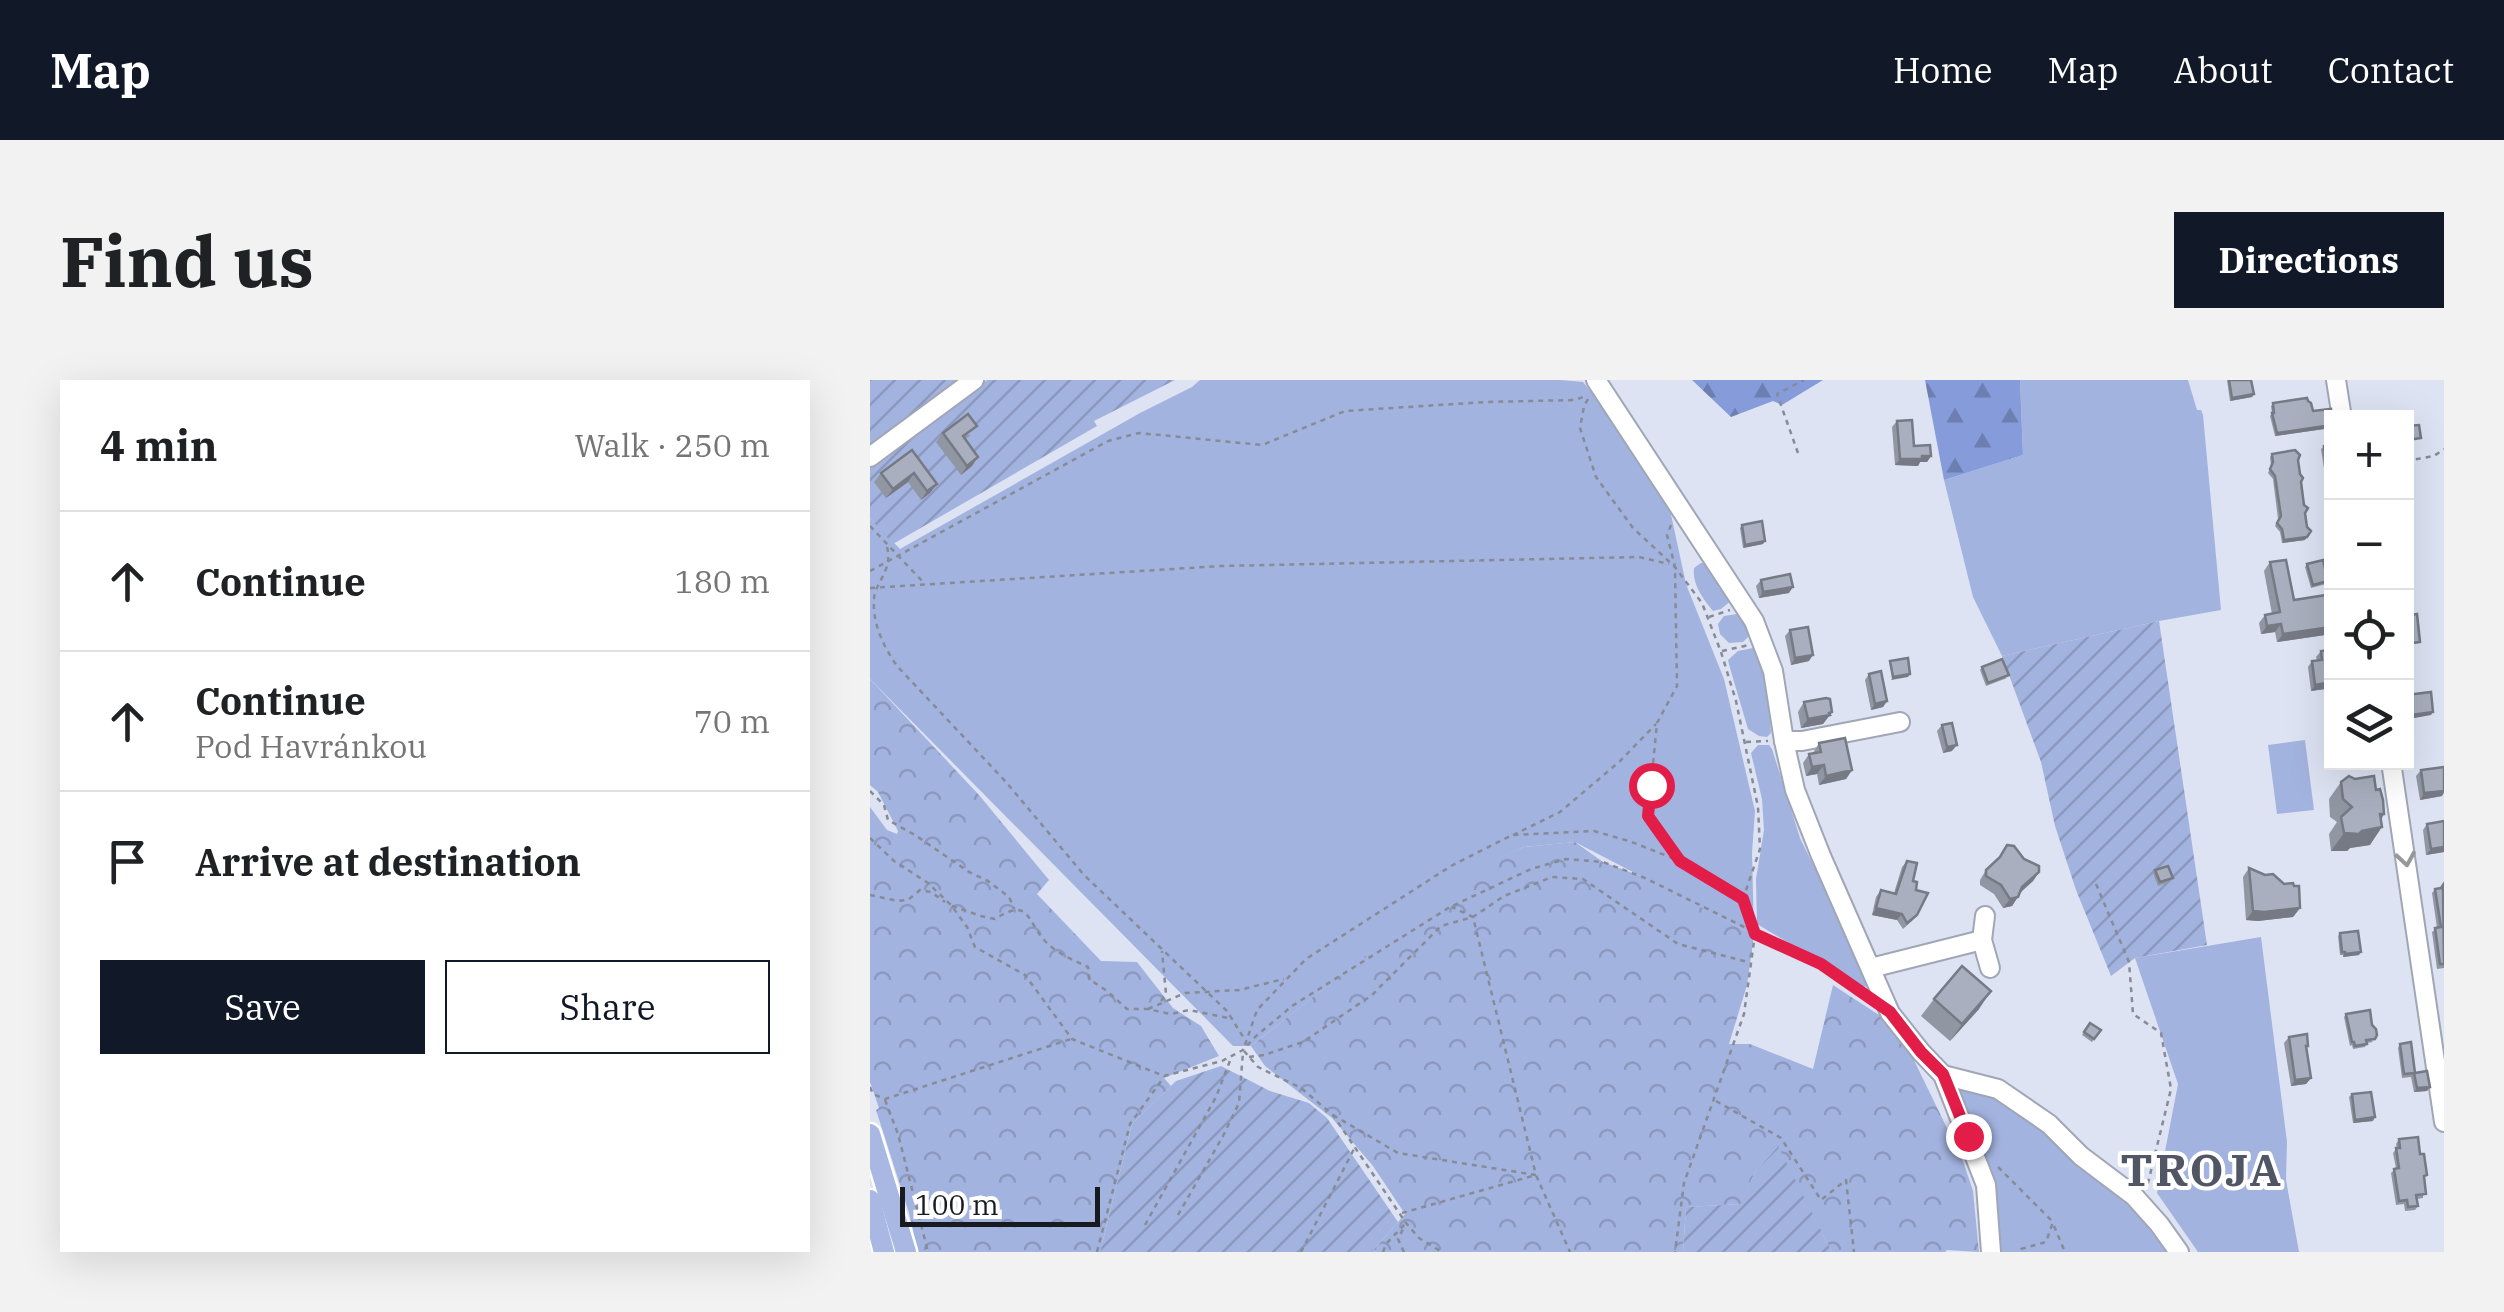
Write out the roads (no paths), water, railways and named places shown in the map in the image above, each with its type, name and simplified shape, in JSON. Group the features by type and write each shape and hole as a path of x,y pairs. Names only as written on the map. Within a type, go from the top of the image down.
{"main road":[{"path":"870,1134 906,1252"},
{"path":"870,1200 884,1252"}],"street":[{"path":"870,457 972,380"},
{"path":"2336,380 2341,410"},
{"path":"1597,383 1754,621 1772,672 1795,790 1890,1012 1943,1074 1986,1185 1991,1252"},
{"path":"1784,741 1900,722"},
{"path":"2393,770 2437,1018 2444,1122"},
{"path":"1985,916 1982,940 1990,968"},
{"path":"1871,968 1982,940"},
{"path":"1943,1074 1998,1089 2049,1124 2081,1156 2138,1200 2178,1252"}],"district":[{"name":"TROJA","path":"2202,1170"}]}
